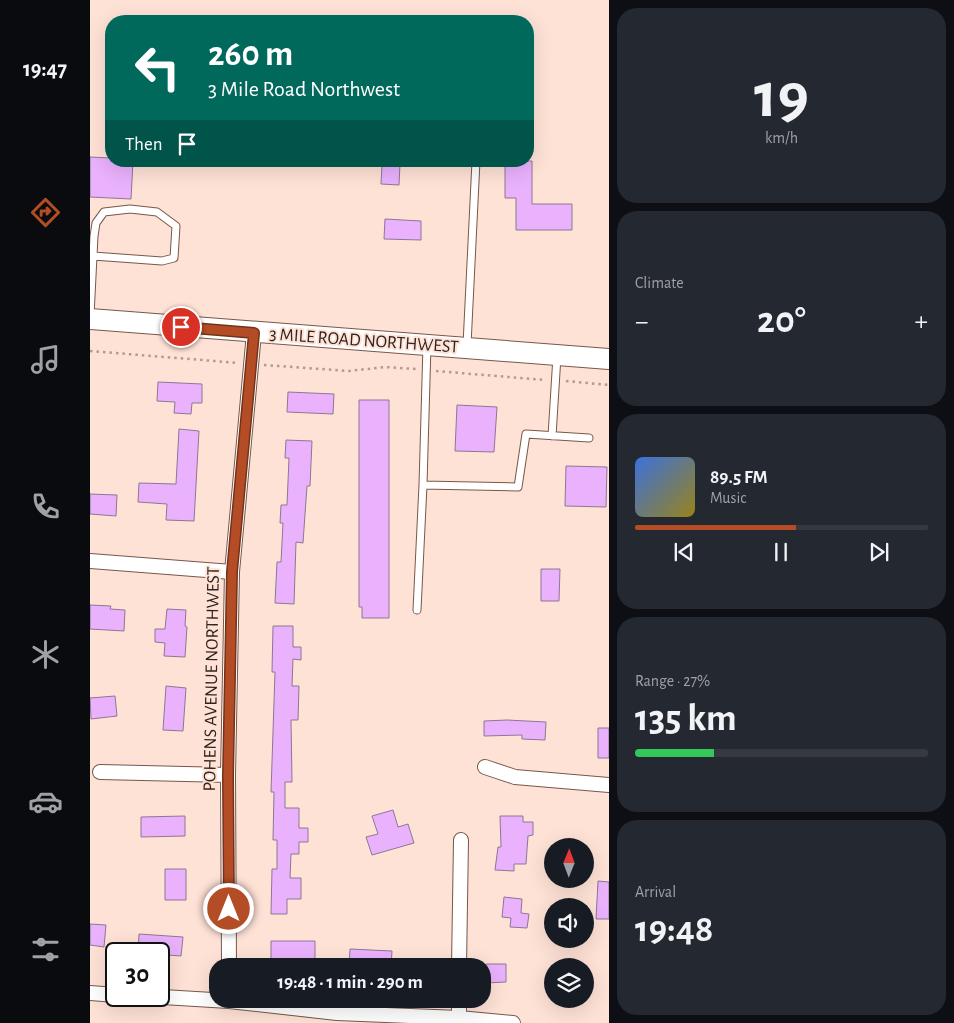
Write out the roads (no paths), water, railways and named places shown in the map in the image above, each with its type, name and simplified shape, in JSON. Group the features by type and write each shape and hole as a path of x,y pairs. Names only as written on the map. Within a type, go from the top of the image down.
{"main road":[{"name":"3 MILE ROAD NORTHWEST","path":"90,319 609,359"}],"street":[{"name":"POHENS AVENUE NORTHWEST","path":"229,958 228,776 232,572 254,333"},
{"path":"90,561 232,572"},
{"path":"484,767 515,777 609,785"},
{"path":"100,772 228,776"},
{"path":"459,958 460,840"},
{"path":"90,993 105,994"},
{"path":"170,997 209,999"},
{"path":"277,1008 337,1018 458,1018 513,1023"},
{"path":"458,1018 459,1008"}],"lane":[{"path":"467,348 476,167"},
{"path":"90,319 93,256 96,223 104,212 130,210 157,212 176,226 174,258 162,260 93,256"},
{"path":"417,610 427,345"},
{"path":"552,436 557,355"},
{"path":"423,485 518,487 526,434 589,438"}]}
